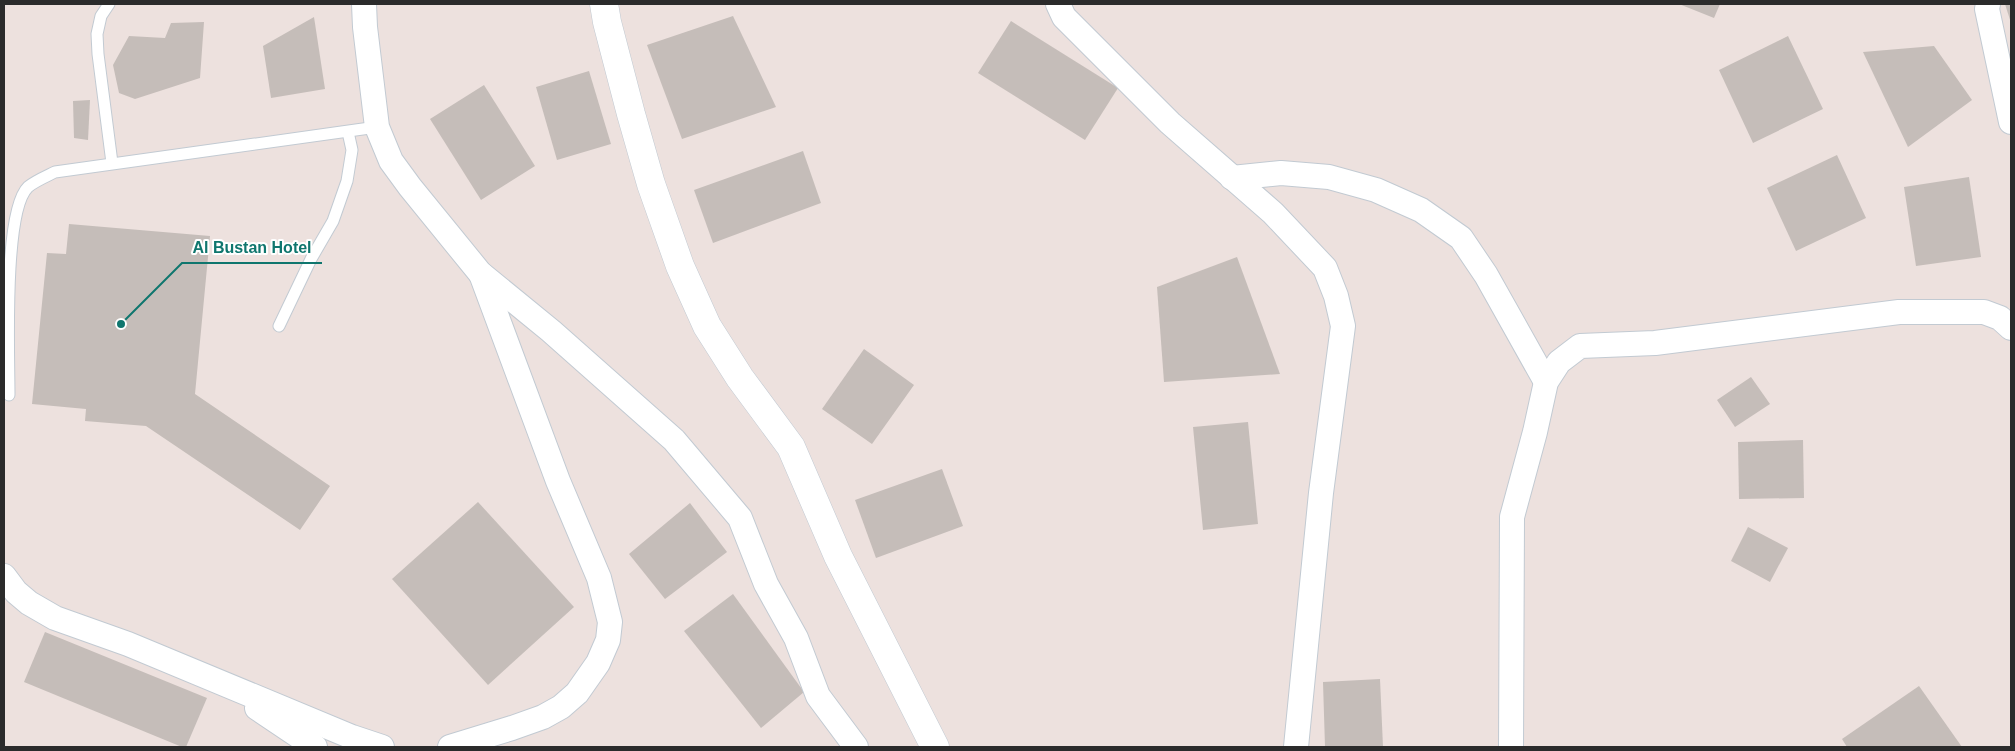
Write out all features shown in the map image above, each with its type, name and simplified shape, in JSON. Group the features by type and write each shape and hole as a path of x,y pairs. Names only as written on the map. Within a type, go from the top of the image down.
{"street":[{"path":"364,4 377,127 391,161 480,272 551,331 674,440 740,518 766,584 796,638 818,696 856,747"},
{"path":"604,4 631,114 651,184 680,266 707,326 740,378 791,447 838,556 935,747"},
{"path":"1058,4 1064,17 1131,86 1182,134 1274,214 1325,268 1336,296 1342,326 1321,493 1296,747"},
{"path":"1988,4 1987,9 2011,122"},
{"path":"1232,178 1281,173 1329,177 1376,190 1420,210 1461,238 1486,275 1546,382"},
{"path":"450,747 544,717 561,707 577,693 598,663 608,640 610,622 599,578 558,481 480,272"},
{"path":"1511,747 1512,517 1546,382 1559,362 1580,346 1656,343 1899,312 1984,312 2000,318 2011,328"},
{"path":"4,576 16,592 29,603 55,618 128,644 352,737 382,747"},
{"path":"216,680 315,747"}],"lane":[{"path":"109,4 101,16 97,34 112,164"},
{"path":"8,395 10,250 16,213 27,188 55,172 377,127"},
{"path":"279,326 311,259 333,221 347,181 352,150 348,132"}],"building":[{"path":"1679,4 1720,4 1714,18"},
{"path":"2005,4 2011,4 2011,23"},
{"path":"733,16 776,107 682,139 647,45"},
{"path":"314,17 325,89 271,98 263,46"},
{"path":"1011,21 1118,88 1085,140 978,73"},
{"path":"204,22 200,78 135,99 119,93 113,65 129,36 165,38 171,23"},
{"path":"1788,36 1823,109 1753,143 1719,70"},
{"path":"1934,46 1972,100 1908,147 1863,52"},
{"path":"589,71 611,144 557,160 536,87"},
{"path":"484,85 535,166 481,200 430,119"},
{"path":"90,100 88,140 74,138 73,101"},
{"path":"803,151 821,203 713,243 694,190"},
{"path":"1837,155 1866,218 1796,251 1767,188"},
{"path":"1969,177 1981,257 1916,266 1904,187"},
{"path":"69,224 210,236 195,394 330,486 300,530 146,426 85,421 86,409 32,404 47,253 66,254"},
{"path":"1237,257 1280,374 1164,382 1157,287"},
{"path":"864,349 914,385 872,444 822,409"},
{"path":"1751,377 1770,404 1735,427 1717,400"},
{"path":"1248,422 1258,524 1203,530 1193,427"},
{"path":"1803,440 1804,498 1739,499 1738,442"},
{"path":"942,469 963,526 876,558 855,500"},
{"path":"478,502 574,607 488,685 392,579"},
{"path":"690,503 727,552 665,599 629,554"},
{"path":"1748,527 1788,548 1770,582 1731,561"},
{"path":"733,594 804,692 761,728 684,631"},
{"path":"45,632 207,698 186,747 24,682"},
{"path":"1380,679 1383,747 1325,747 1323,682"},
{"path":"1919,686 1962,747 1847,747 1842,739"}],"place":[{"name":"Al Bustan Hotel","path":"121,324"}]}
